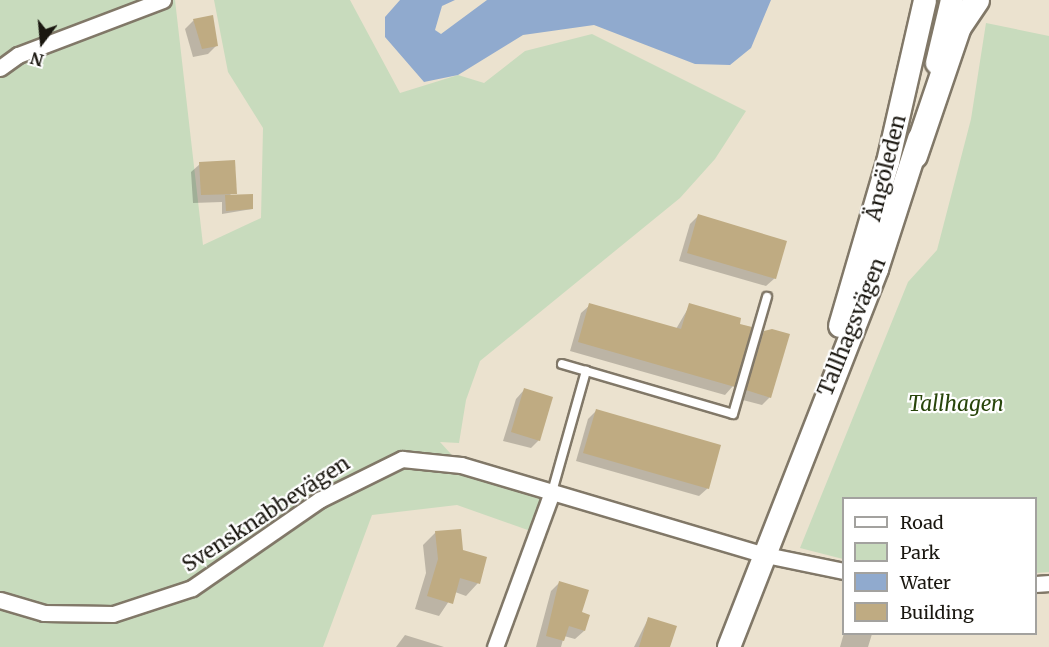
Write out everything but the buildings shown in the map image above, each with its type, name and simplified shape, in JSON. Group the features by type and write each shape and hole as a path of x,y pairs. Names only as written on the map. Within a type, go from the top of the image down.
{"main road":[{"name":"Ängöleden","path":"807,438 872,224 925,0"},
{"name":"Tallhagsvägen","path":"729,647 761,554 849,341 915,156 952,0"},
{"path":"915,156 959,27 977,0"}],"street":[{"path":"0,68 18,55 163,0"},
{"name":"Svensknabbevägen","path":"0,600 44,613 113,614 192,588 319,500 402,459 461,465 761,554 842,571"},
{"path":"495,647 552,492"}],"lane":[{"path":"562,364 733,414 767,297"},
{"path":"552,492 586,371"}],"green space":[{"path":"0,0 175,0 203,245 261,218 263,128 228,72 214,0 350,0 400,93 458,75 484,83 525,51 592,34 746,111 715,159 680,198 480,361 466,400 459,443 440,442 461,465 552,492 539,534 457,505 372,515 323,647 0,647"},
{"name":"Tallhagen","path":"986,23 1049,36 1049,572 1037,573 1037,497 842,497 842,559 800,548 908,282 937,250 971,119"}],"water":[{"path":"400,0 455,0 442,6 435,30 441,34 487,0 771,0 751,48 730,65 695,64 594,25 523,35 458,75 424,82 385,37 385,17"}]}
